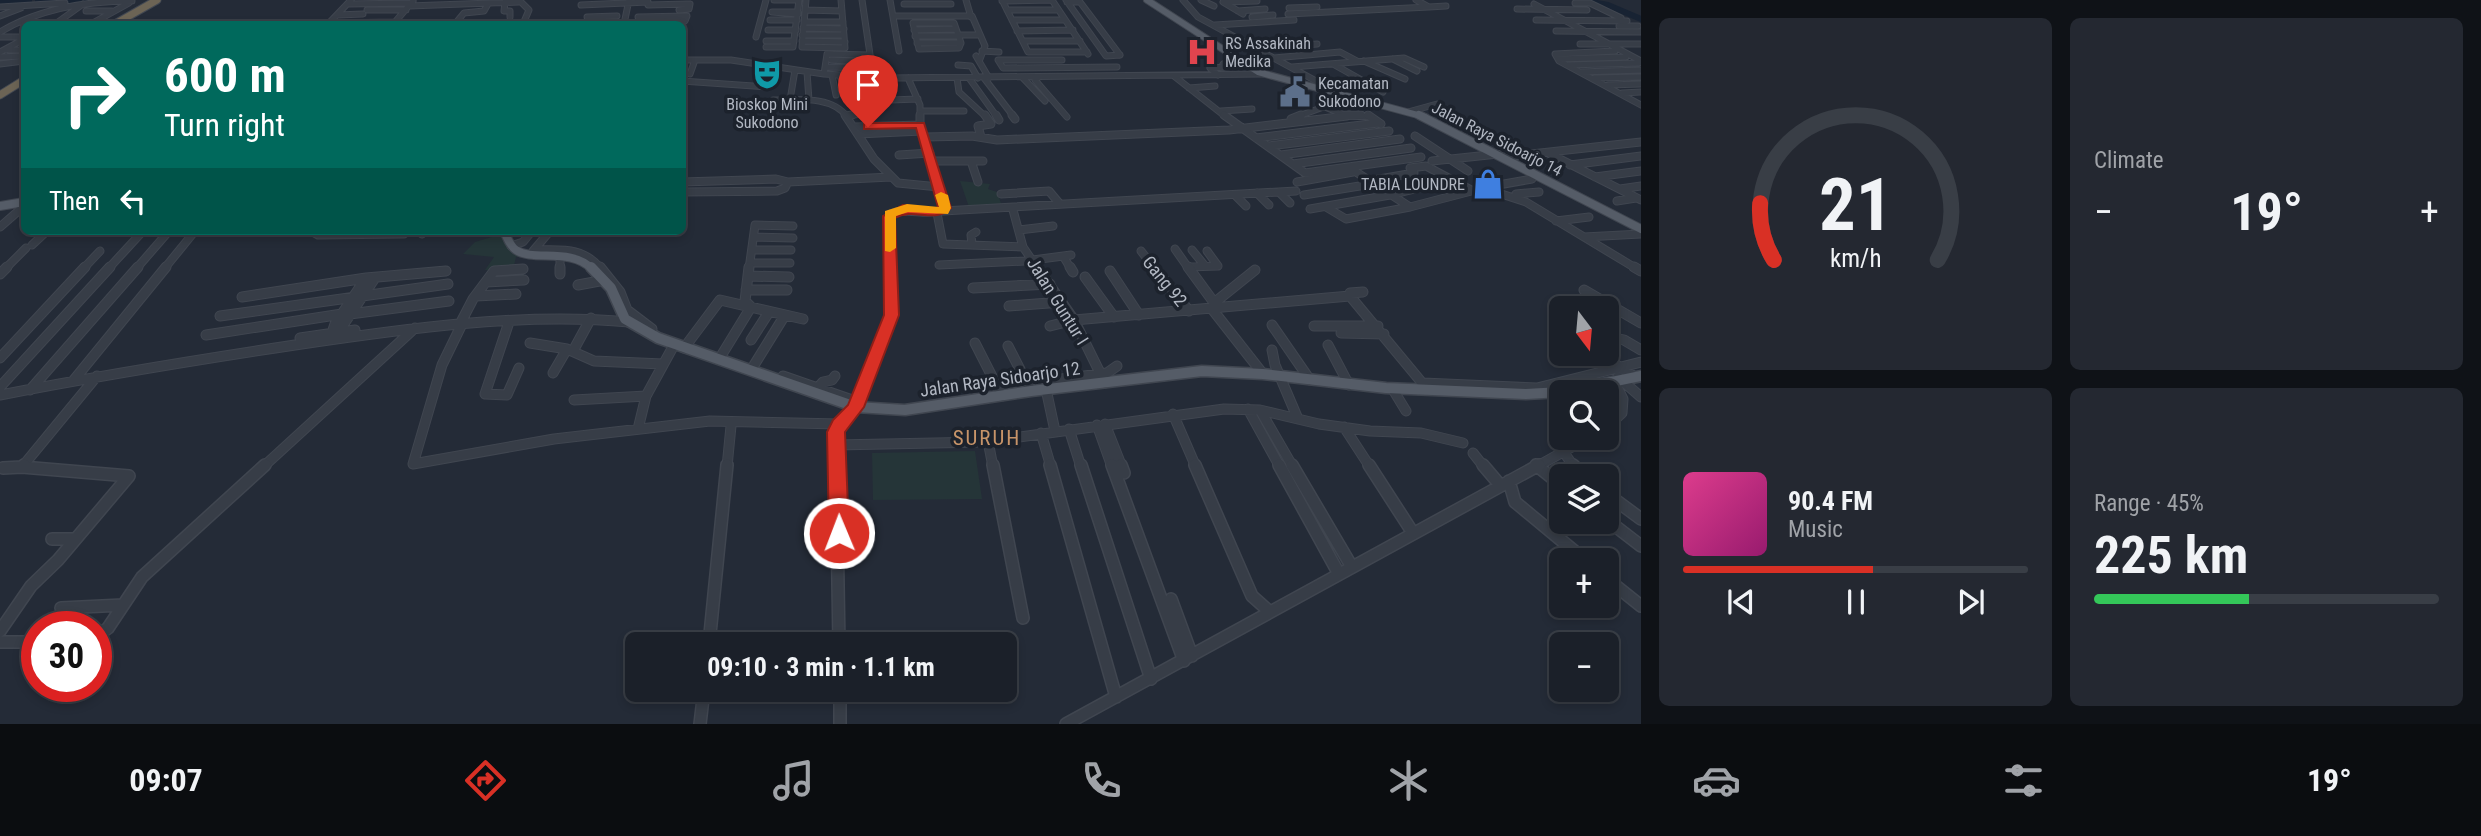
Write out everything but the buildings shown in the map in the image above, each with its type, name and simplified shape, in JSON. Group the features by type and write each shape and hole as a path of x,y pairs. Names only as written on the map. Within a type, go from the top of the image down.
{"highway":[{"path":"120,21 157,0"},
{"path":"127,21 163,0"},
{"path":"0,93 21,80"}],"main road":[{"name":"Jalan Raya Sidoarjo 14","path":"1147,0 1263,74 1337,103 1408,112 1437,122 1641,230"},
{"path":"0,206 21,204"},
{"path":"507,235 517,252 560,255 587,263 605,280 620,301 620,312 631,323"},
{"name":"Jalan Raya Sidoarjo 12","path":"631,323 683,346 857,404 905,410 1030,388 1202,371 1262,372 1392,388 1425,386 1526,394 1549,393"},
{"name":"Jalan Raya Sidoarjo 12","path":"1595,379 1626,375"}],"street":[{"path":"0,16 43,0"},
{"path":"0,4 68,0"},
{"path":"756,37 766,0"},
{"path":"862,0 871,62 880,100"},
{"path":"890,0 899,51"},
{"path":"966,0 982,50"},
{"path":"1183,0 1194,9 1196,16 1333,89 1357,83"},
{"path":"1202,0 1214,6"},
{"path":"1417,0 1429,7"},
{"path":"1425,0 1288,11 1359,12 1446,6"},
{"path":"98,21 116,11 131,1 106,4 94,10 116,11"},
{"path":"358,21 369,7 519,1 529,10 524,21"},
{"path":"1067,1 1080,2 1120,56 1107,56 1067,1"},
{"path":"1257,1 1223,2 1241,13 1265,9"},
{"path":"21,21 88,2"},
{"path":"62,21 88,2"},
{"path":"0,4 88,2 124,6"},
{"path":"331,21 350,2 401,16"},
{"path":"341,12 400,2 411,5"},
{"path":"504,11 505,2"},
{"path":"582,5 585,10 613,2 629,4 663,21"},
{"path":"638,14 673,2 691,4 688,9 647,11"},
{"path":"773,3 800,19 843,20"},
{"path":"1577,5 1575,3 1590,3 1640,29"},
{"path":"457,21 464,13 484,11 488,4"},
{"path":"602,5 629,4"},
{"path":"1509,4 1577,5 1597,15"},
{"path":"1534,4 1640,63"},
{"path":"399,21 411,5"},
{"path":"599,21 602,5"},
{"path":"908,6 954,22 979,36"},
{"path":"1350,6 1359,12"},
{"path":"1517,9 1587,10"},
{"path":"499,18 500,12 504,11 510,11 510,17"},
{"path":"647,11 687,16 685,21"},
{"path":"14,12 33,12 20,18"},
{"path":"47,12 59,12"},
{"path":"1255,23 1247,17 1273,15"},
{"path":"1528,15 1614,15"},
{"path":"587,17 599,21 617,16"},
{"path":"893,16 954,22"},
{"path":"915,33 971,16"},
{"path":"30,18 105,17"},
{"path":"686,60 718,59 765,43 800,19 843,20"},
{"path":"765,43 800,19 843,20"},
{"path":"765,43 800,19 843,20"},
{"path":"1214,25 1294,20"},
{"path":"1536,20 1563,20"},
{"path":"1,33 10,25 21,21"},
{"path":"1013,21 1069,26"},
{"path":"1013,21 1069,26"},
{"path":"1013,21 1069,26"},
{"path":"1013,21 1069,26"},
{"path":"1013,21 1069,26"},
{"path":"1548,26 1627,21"},
{"path":"905,23 915,33 920,50 958,49 954,22"},
{"path":"915,33 954,22"},
{"path":"1240,23 1252,30"},
{"path":"1084,24 1097,24"},
{"path":"10,25 21,25"},
{"path":"1556,31 1640,29"},
{"path":"1,33 21,30"},
{"path":"1,33 21,41"},
{"path":"1093,37 1105,37"},
{"path":"1566,37 1641,38"},
{"path":"0,44 21,42"},
{"path":"2,53 21,43"},
{"path":"2,53 21,43"},
{"path":"686,81 768,86 774,66 765,43"},
{"path":"1258,49 1317,44"},
{"path":"1580,44 1641,44"},
{"path":"1641,52 1632,48 1556,53 1558,59 1567,65 1641,103"},
{"path":"1615,49 1640,63"},
{"path":"984,78 980,59 975,55 982,50 999,52"},
{"path":"1274,58 1340,52 1381,69"},
{"path":"2,53 21,58"},
{"path":"1558,59 1626,57"},
{"path":"1042,58 1047,68"},
{"path":"1062,72 1061,58 998,60 1002,68 1047,68 1062,72 1174,76 1263,74"},
{"path":"1080,58 1087,67"},
{"path":"1101,58 1107,67"},
{"path":"1391,58 1417,71"},
{"path":"1290,66 1405,58 1424,68"},
{"path":"714,69 718,59"},
{"path":"0,64 21,60"},
{"path":"690,75 695,60"},
{"path":"827,60 871,62"},
{"path":"827,60 871,62"},
{"path":"824,74 827,60"},
{"path":"1283,63 1299,62"},
{"path":"1567,65 1640,63"},
{"path":"1579,72 1640,63"},
{"path":"1218,75 1210,68 1227,68 1223,64"},
{"path":"1333,64 1383,92"},
{"path":"958,65 971,66 984,78 1015,119"},
{"path":"774,66 840,76 1037,79 1087,67 1117,67"},
{"path":"1310,66 1320,72"},
{"path":"1366,69 1392,69 1408,78"},
{"path":"790,100 795,70"},
{"path":"1347,71 1356,70"},
{"path":"807,72 808,100"},
{"path":"1000,76 1062,72 1124,74"},
{"path":"832,75 836,95"},
{"path":"840,76 848,98"},
{"path":"855,76 862,100 918,99"},
{"path":"855,128 997,140 1241,129 1366,114 1422,156 1352,169 1305,173 1241,129 1174,76"},
{"path":"1025,77 1045,101"},
{"path":"1591,78 1641,77"},
{"path":"908,78 918,99 923,133 945,208 940,212"},
{"path":"957,78 959,92 982,111 991,124 978,126 981,137"},
{"path":"969,78 999,120"},
{"path":"1037,79 1067,117"},
{"path":"719,96 725,84"},
{"path":"1605,85 1641,84"},
{"path":"1189,88 1215,86"},
{"path":"1333,89 1337,103 1348,116"},
{"path":"1619,93 1641,92"},
{"path":"773,100 821,101 840,109 874,159 891,177 902,185 939,187"},
{"path":"1284,123 1337,103"},
{"path":"1408,112 1437,104"},
{"path":"1221,111 1252,109"},
{"path":"920,111 964,111"},
{"path":"847,116 869,113"},
{"path":"1300,116 1311,120"},
{"path":"855,128 895,120"},
{"path":"1256,138 1378,122"},
{"path":"1284,123 1303,132 1309,141"},
{"path":"1269,146 1389,131"},
{"path":"923,133 959,140"},
{"path":"1285,134 1309,141 1410,207"},
{"path":"1415,136 1468,171"},
{"path":"1281,155 1400,139"},
{"path":"1432,161 1551,153 1641,142"},
{"path":"1607,147 1641,163"},
{"path":"1293,164 1411,148"},
{"path":"1551,153 1639,199"},
{"path":"899,155 984,161"},
{"path":"1570,165 1641,156"},
{"path":"971,161 978,182"},
{"path":"839,632 836,445 839,424 857,404 891,315 890,214 907,208 940,212 1279,192 1370,183 1415,172 1397,163 1352,169 1299,190"},
{"path":"1410,168 1424,165 1473,191"},
{"path":"1594,177 1641,171"},
{"path":"686,182 776,179 788,182 891,177"},
{"path":"1326,207 1345,219 1531,179"},
{"path":"1310,209 1452,180"},
{"path":"706,191 707,181"},
{"path":"686,192 777,191 785,188 788,182"},
{"path":"1618,189 1641,186"},
{"path":"1483,188 1526,202"},
{"path":"1001,194 1049,191 1059,203"},
{"path":"1279,192 1290,203"},
{"path":"1496,192 1539,192"},
{"path":"1257,193 1269,205"},
{"path":"1516,194 1641,271"},
{"path":"1235,195 1246,206"},
{"path":"1217,196 1225,204"},
{"path":"1201,197 1208,203"},
{"path":"1617,201 1639,199"},
{"path":"0,227 21,207"},
{"path":"1013,210 1023,247"},
{"name":"Jalan Guntur I","path":"940,212 942,243 1023,247 1074,320 1102,379"},
{"path":"1556,221 1589,217"},
{"path":"751,307 745,301 755,225 793,226"},
{"path":"1019,230 1053,226"},
{"path":"1582,237 1641,230"},
{"path":"972,245 971,235 976,232"},
{"path":"0,274 42,235"},
{"path":"0,387 139,235"},
{"path":"30,390 166,235"},
{"path":"73,381 192,235"},
{"path":"514,245 531,235"},
{"path":"533,252 546,235"},
{"path":"754,237 793,238"},
{"path":"1175,249 1262,372"},
{"path":"533,252 570,250 591,256 620,292 620,301 627,310 649,328 683,346 752,368 785,315"},
{"path":"752,250 791,250"},
{"path":"1192,250 1205,266"},
{"path":"0,359 100,251"},
{"name":"Gang 92","path":"1141,251 1189,311"},
{"path":"1188,267 1218,265 1207,251"},
{"path":"560,255 560,274"},
{"path":"939,265 1067,256 1073,272"},
{"path":"750,263 790,263"},
{"path":"994,263 999,272"},
{"path":"523,269 494,271 476,296 442,365 413,464 499,447 710,421 839,424"},
{"path":"1215,307 1244,276 1255,270"},
{"path":"251,292 446,271"},
{"path":"1110,271 1139,316"},
{"path":"1231,273 1237,285"},
{"path":"748,276 789,277"},
{"path":"1085,276 1114,317"},
{"path":"336,335 346,314 371,278"},
{"path":"486,282 524,280"},
{"path":"578,285 605,280"},
{"path":"220,316 448,284"},
{"path":"973,288 1050,284"},
{"path":"746,290 787,290"},
{"path":"1584,290 1641,323"},
{"path":"1050,326 1074,320 1350,296 1350,293 1363,292"},
{"path":"476,296 516,294"},
{"path":"1350,296 1425,386 1537,388 1595,379"},
{"path":"638,429 646,396 663,364 683,346 719,300 803,319"},
{"path":"206,335 449,301"},
{"path":"1009,306 1062,302"},
{"path":"721,356 751,307"},
{"path":"751,340 769,312"},
{"path":"0,395 97,376 295,345 336,335 415,327 591,318 631,323"},
{"path":"553,373 591,318"},
{"path":"194,355 433,320"},
{"path":"509,322 485,394 508,394 519,368"},
{"path":"1272,325 1308,377"},
{"path":"1314,326 1381,330"},
{"path":"112,622 135,584 415,327"},
{"path":"1341,333 1381,330"},
{"path":"1619,341 1624,340 1641,350"},
{"path":"530,343 570,350 594,361 663,364"},
{"path":"975,343 1000,392"},
{"path":"285,354 295,345"},
{"path":"1328,345 1349,382"},
{"path":"1008,346 1030,388"},
{"path":"1272,350 1298,419"},
{"path":"1619,417 1622,414 1626,375 1641,362"},
{"path":"1102,379 1117,366"},
{"path":"1626,375 1641,397"},
{"path":"22,467 42,439 97,376"},
{"path":"816,390 835,376"},
{"path":"1052,386 1055,431"},
{"path":"1392,388 1406,411"},
{"path":"575,400 646,396"},
{"path":"1254,410 1352,567"},
{"path":"1254,410 1339,574"},
{"path":"836,445 988,441 1173,414 1254,410 1344,428 1413,432 1463,443"},
{"path":"1173,414 1252,596 1270,612"},
{"path":"1101,425 1124,473"},
{"path":"1101,425 1188,658"},
{"path":"710,632 731,426"},
{"path":"1344,428 1413,533"},
{"path":"1069,429 1151,679"},
{"path":"1041,433 1116,698"},
{"path":"988,441 1023,618"},
{"path":"1066,724 1563,451 1571,464"},
{"path":"1473,453 1504,483 1515,502 1571,548"},
{"path":"1536,465 1549,475"},
{"path":"0,631 31,586 129,475 3,468"},
{"path":"1619,503 1641,519"},
{"path":"1619,529 1641,546"},
{"path":"52,539 75,539"},
{"path":"1619,588 1641,606"},
{"path":"61,608 123,605"},
{"path":"0,642 21,642"},
{"path":"700,724 703,702"},
{"path":"840,702 840,724"}],"shaded area":[{"path":"960,181 990,184 988,189 997,192 1002,206 969,207"},
{"path":"507,235 523,256 516,257 513,269 485,270 494,257 463,254 475,242"},
{"path":"975,451 982,499 873,500 872,453"}],"waterway":[{"path":"38,1 54,0"},
{"path":"1580,0 1608,5 1641,19"},
{"path":"0,2 29,1"},
{"path":"54,2 98,1"}],"slow traffic":[{"path":"890,248 890,214 907,208 943,212 945,208 941,195"}],"place":[{"name":"RS Assakinah Medika","path":"1202,52"},
{"name":"Bioskop Mini Sukodono","path":"767,74"},
{"name":"Kecamatan Sukodono","path":"1295,92"},
{"name":"TABIA LOUNDRE","path":"1488,184"}],"district":[{"name":"SURUH","path":"987,438"}],"route":[{"path":"839,533 836,432 839,424 856,407 891,315 889,216 903,208 937,213 943,212 945,208 920,125 868,127"}]}
